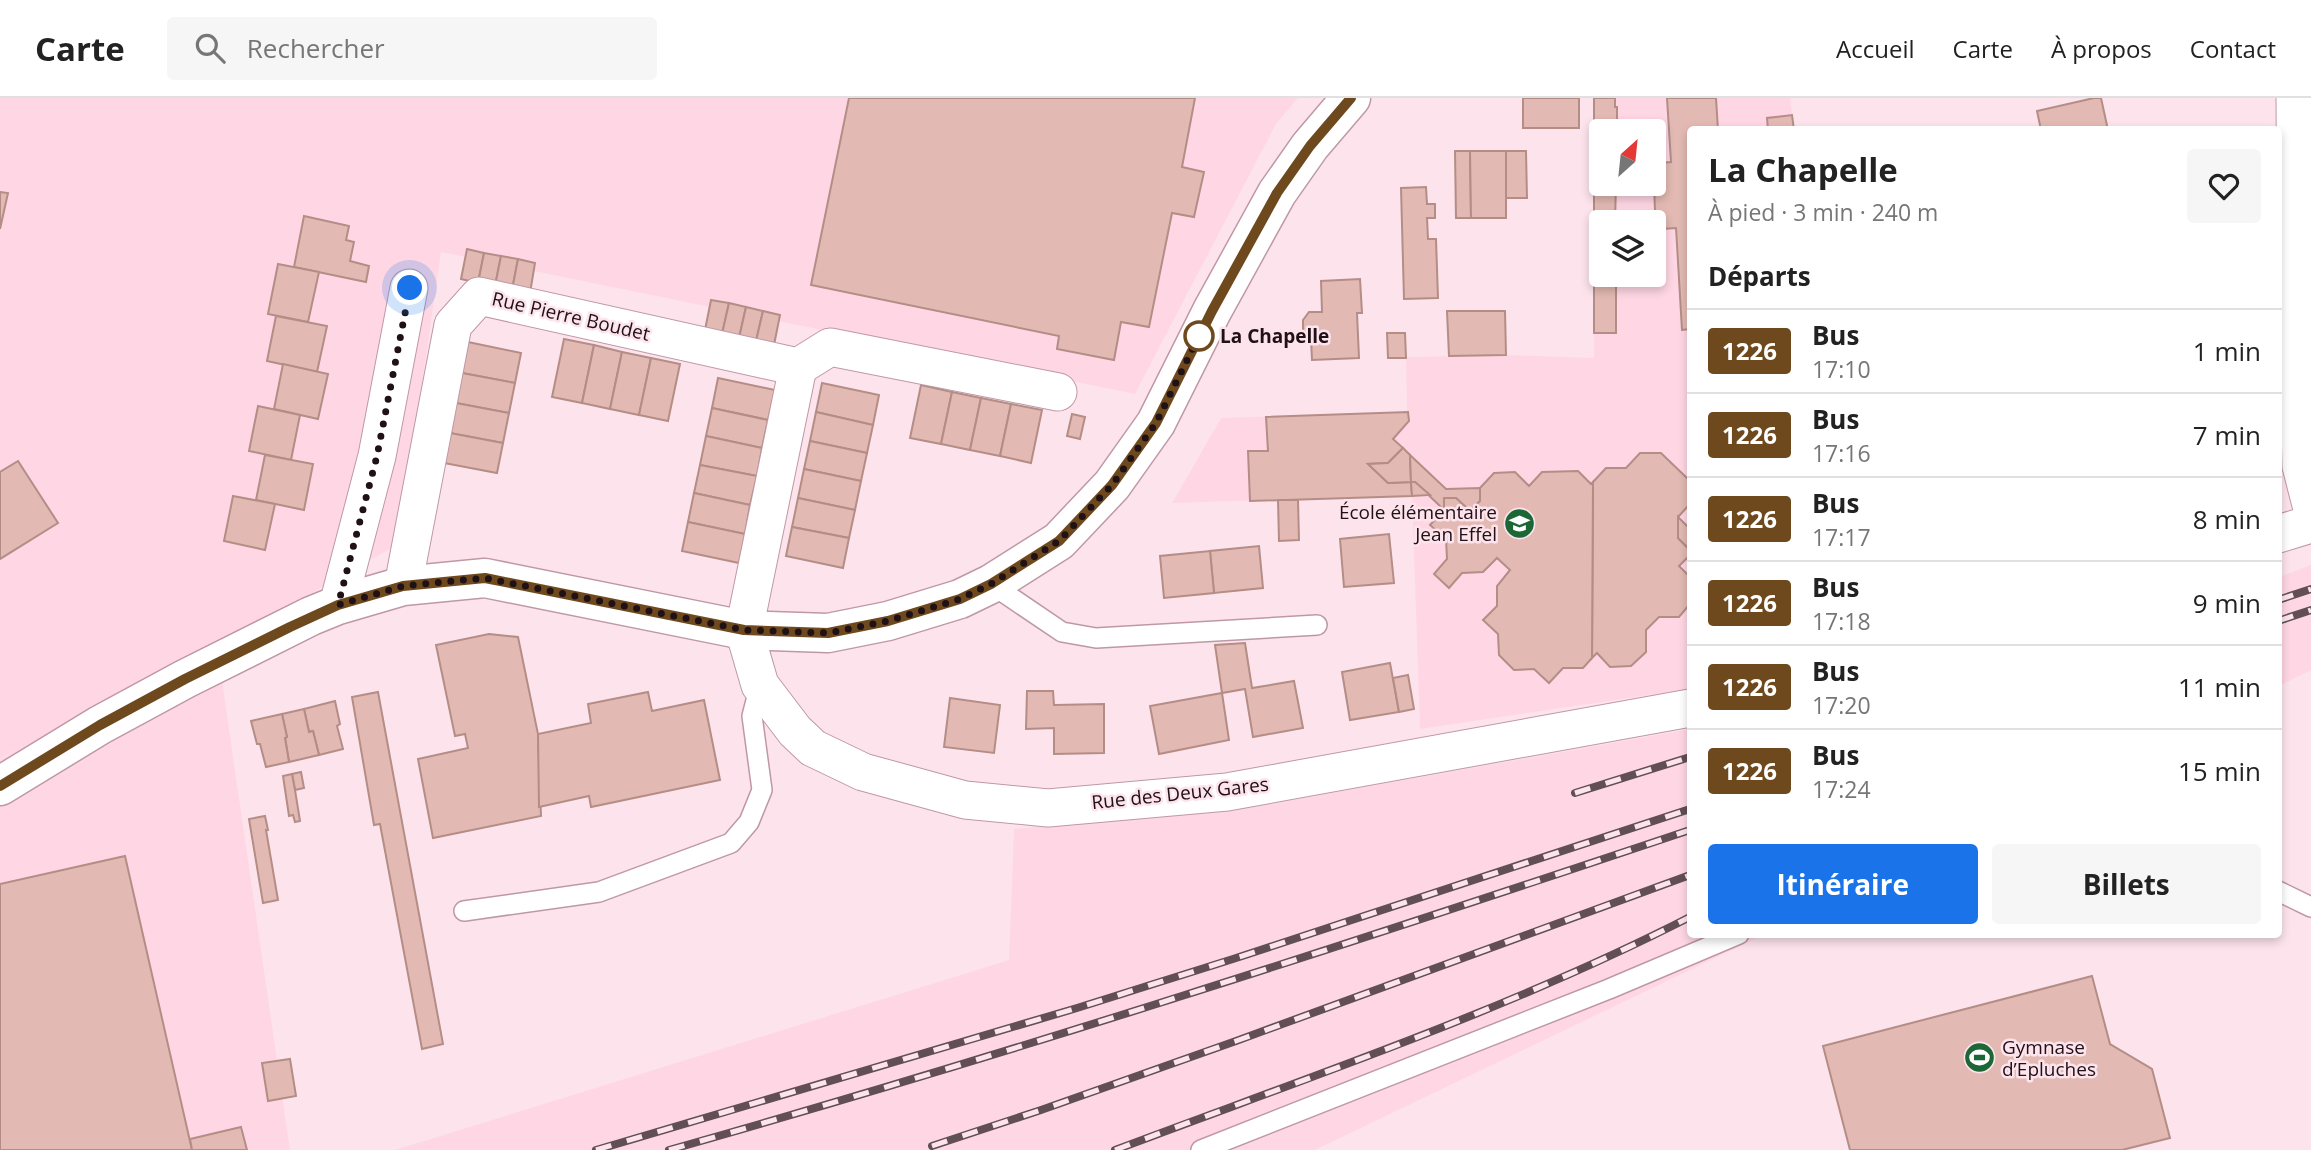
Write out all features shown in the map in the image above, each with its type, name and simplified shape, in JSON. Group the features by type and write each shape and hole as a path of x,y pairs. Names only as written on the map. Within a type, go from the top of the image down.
{"street":[{"path":"0,786 100,725 185,679 338,605 403,586 485,578 744,630 828,633 888,621 960,599 991,584 1059,541 1112,485 1156,423 1212,311 1277,193 1310,146 1351,98"},
{"path":"2295,98 2287,251 2306,445 2301,466 2311,505"},
{"path":"338,605 377,456 410,288"},
{"name":"Rue Pierre Boudet","path":"403,586 453,325 480,296 798,367"},
{"path":"744,630 798,367 830,347 1058,391"},
{"path":"2282,533 2311,524"},
{"name":"Rue des Deux Gares","path":"744,630 760,685 795,731 813,748 863,772 965,800 1048,808 1227,792 1687,709"}],"lane":[{"path":"991,584 1062,632 1096,638 1317,625"},
{"path":"464,911 599,892 731,844 749,822 762,790 752,716 760,685"},
{"path":"2282,893 2311,907"},
{"path":"1201,1150 1609,989 1730,938"}],"shaded area":[{"path":"0,98 1298,98 1276,124 1135,394 441,252 399,544 333,580 218,653 290,1150 0,1150 0,760 22,746 0,759"},
{"path":"1594,98 1790,98 1794,126 1687,126 1687,689 1420,729 1412,496 1172,503 1221,418 1407,412 1406,357 1506,355 1594,358 1594,287 1666,287 1666,210 1594,210 1594,196 1666,196 1666,119 1594,119"},
{"path":"2311,565 2311,670 2282,684 2282,576"},
{"path":"1687,730 1687,938 1757,938 1315,1150 395,1150 1009,960 1014,829 1253,807"}],"building":[{"path":"849,98 1195,98 1182,167 1204,172 1194,217 1172,213 1149,327 1121,322 1114,360 1057,349 1059,336 811,285"},
{"path":"1523,98 1579,98 1579,128 1523,128"},
{"path":"1594,98 1615,98 1617,119 1594,119"},
{"path":"1667,98 1716,98 1718,126 1687,126 1687,329 1682,330 1676,228 1666,229 1666,210 1655,210 1654,196 1666,196 1666,162 1671,162"},
{"path":"2101,98 2107,126 2040,126 2037,111"},
{"path":"1792,115 1793,126 1768,126 1767,118"},
{"path":"1455,151 1470,151 1471,218 1456,218"},
{"path":"1470,151 1506,151 1506,218 1471,218"},
{"path":"1506,151 1526,151 1527,198 1506,198"},
{"path":"1426,187 1427,204 1435,204 1435,218 1427,218 1428,239 1436,239 1438,298 1404,299 1401,188"},
{"path":"0,192 8,193 0,229"},
{"path":"1594,196 1616,196 1615,210 1594,210"},
{"path":"304,216 349,226 346,240 354,242 350,261 369,266 366,282 294,267"},
{"path":"467,249 484,253 478,283 461,279"},
{"path":"484,253 501,256 495,286 478,283"},
{"path":"501,256 518,259 512,290 495,286"},
{"path":"518,259 535,263 530,293 512,290"},
{"path":"278,264 319,272 308,322 268,314"},
{"path":"1360,279 1362,313 1357,313 1359,358 1312,360 1311,339 1303,331 1303,320 1309,312 1322,312 1321,281"},
{"path":"1594,287 1616,287 1616,333 1594,333"},
{"path":"711,300 729,303 722,334 705,330"},
{"path":"729,303 746,307 739,338 722,334"},
{"path":"746,307 763,311 756,341 739,338"},
{"path":"763,311 780,315 774,345 756,341"},
{"path":"1447,311 1505,311 1506,355 1449,356"},
{"path":"276,316 327,326 317,372 267,361"},
{"path":"1387,333 1405,333 1406,358 1388,358"},
{"path":"564,339 594,345 582,403 552,397"},
{"path":"468,342 521,353 515,383 462,373"},
{"path":"594,345 622,352 610,409 582,403"},
{"path":"622,352 651,358 639,415 610,409"},
{"path":"651,358 680,364 668,421 639,415"},
{"path":"283,364 328,374 318,419 274,409"},
{"path":"462,373 515,383 509,413 456,403"},
{"path":"718,378 775,390 768,420 712,408"},
{"path":"822,383 879,395 873,425 816,412"},
{"path":"921,385 952,392 941,444 910,438"},
{"path":"952,392 981,398 970,450 941,444"},
{"path":"981,398 1011,404 1000,456 970,450"},
{"path":"456,403 509,413 503,443 450,433"},
{"path":"1011,404 1042,410 1031,463 1000,456"},
{"path":"258,406 300,415 291,460 249,451"},
{"path":"712,408 768,420 762,448 706,436"},
{"path":"816,412 873,425 867,453 810,441"},
{"path":"1408,412 1409,421 1393,439 1403,448 1388,463 1368,464 1388,483 1411,482 1412,496 1250,501 1248,451 1268,451 1266,417"},
{"path":"1072,414 1085,417 1080,439 1067,436"},
{"path":"450,433 503,443 497,473 444,463"},
{"path":"706,436 762,448 757,476 700,465"},
{"path":"810,441 867,453 861,481 804,469"},
{"path":"1403,448 1410,455 1411,482 1388,483 1368,464 1388,463"},
{"path":"1640,453 1661,453 1687,478 1687,507 1678,517 1678,538 1687,547 1687,558 1679,566 1687,574 1687,608 1679,617 1659,617 1646,630 1646,652 1631,666 1610,667 1597,653 1592,658 1593,482 1606,468 1626,468"},
{"path":"265,455 313,464 304,510 256,500"},
{"path":"1410,455 1446,489 1480,488 1480,501 1470,511 1456,498 1444,498 1444,510 1415,482 1411,482"},
{"path":"18,461 58,523 0,559 0,472"},
{"path":"700,465 757,476 750,505 694,493"},
{"path":"804,469 861,481 855,510 798,498"},
{"path":"1578,471 1591,484 1593,482 1592,658 1583,668 1563,668 1549,683 1534,669 1514,670 1499,655 1498,634 1483,620 1497,606 1497,586 1510,570 1497,558 1483,572 1462,573 1449,588 1434,574 1447,559 1446,539 1430,525 1444,510 1444,498 1456,498 1470,511 1480,501 1480,488 1494,473 1515,472 1529,486 1542,472"},
{"path":"1411,482 1415,482 1430,495 1412,496"},
{"path":"694,493 750,505 745,534 688,522"},
{"path":"233,496 275,504 265,550 224,541"},
{"path":"798,498 855,510 849,538 792,527"},
{"path":"1278,500 1298,500 1299,540 1279,541"},
{"path":"1678,517 1687,526 1687,547 1678,538"},
{"path":"688,522 745,534 739,563 682,551"},
{"path":"792,527 849,538 843,568 786,556"},
{"path":"1389,534 1394,583 1344,587 1340,539"},
{"path":"1259,546 1263,588 1214,593 1210,551"},
{"path":"1210,551 1214,593 1164,598 1160,556"},
{"path":"489,634 518,637 538,734 541,816 433,838 418,759 468,748 465,734 455,736 436,645"},
{"path":"1245,643 1252,688 1294,681 1303,728 1253,737 1245,689 1222,693 1215,645"},
{"path":"1390,663 1399,712 1350,720 1342,672"},
{"path":"1408,675 1414,709 1399,712 1393,678"},
{"path":"1027,691 1053,691 1054,705 1104,704 1104,753 1054,754 1054,728 1026,729"},
{"path":"378,692 443,1044 422,1049 380,824 374,825 352,697"},
{"path":"648,692 652,711 704,700 720,780 591,807 589,796 539,807 538,734 591,723 588,704"},
{"path":"1222,693 1229,740 1159,754 1150,706"},
{"path":"950,698 1000,705 994,753 944,747"},
{"path":"335,701 340,724 337,726 343,749 319,755 313,731 309,732 304,709"},
{"path":"304,709 309,732 313,731 319,755 289,762 282,714"},
{"path":"282,714 289,762 266,767 251,721"},
{"path":"301,772 304,788 295,790 292,774"},
{"path":"292,774 300,821 295,822 293,815 289,816 283,776"},
{"path":"265,816 278,900 263,903 249,819"},
{"path":"125,856 192,1150 0,1150 0,884"},
{"name":"Gymnase d’Epluches","path":"2092,976 2110,1044 2152,1069 2170,1138 2122,1150 1850,1150 1823,1046"},
{"path":"290,1059 296,1096 268,1101 262,1063"},
{"path":"241,1127 247,1150 192,1150 190,1139"}],"railway":[{"path":"2282,599 2311,589"},
{"path":"2282,620 2311,610"},
{"path":"1575,793 1687,758"},
{"path":"596,1150 1077,1008 1687,810"},
{"path":"669,1150 1182,996 1687,831"},
{"path":"932,1146 1236,1041 1687,876"},
{"path":"1115,1150 1478,1013 1550,983 1687,918"}],"bus line":[{"name":"1226","path":"0,786 100,725 185,679 338,605 403,586 485,578 744,630 828,633 888,621 960,599 991,584 1059,541 1112,485 1156,423 1212,311 1277,193 1310,146 1351,98"}],"place":[{"name":"La Chapelle","path":"1199,336"},
{"name":"École élémentaire Jean Effel","path":"1520,523"},
{"name":"Gymnase d’Epluches","path":"1979,1058"}],"route":[{"path":"410,288 377,456 338,605 403,586 485,578 744,630 828,633 888,621 960,599 991,584 1059,541 1112,485 1156,423 1200,334 1199,336"}]}
